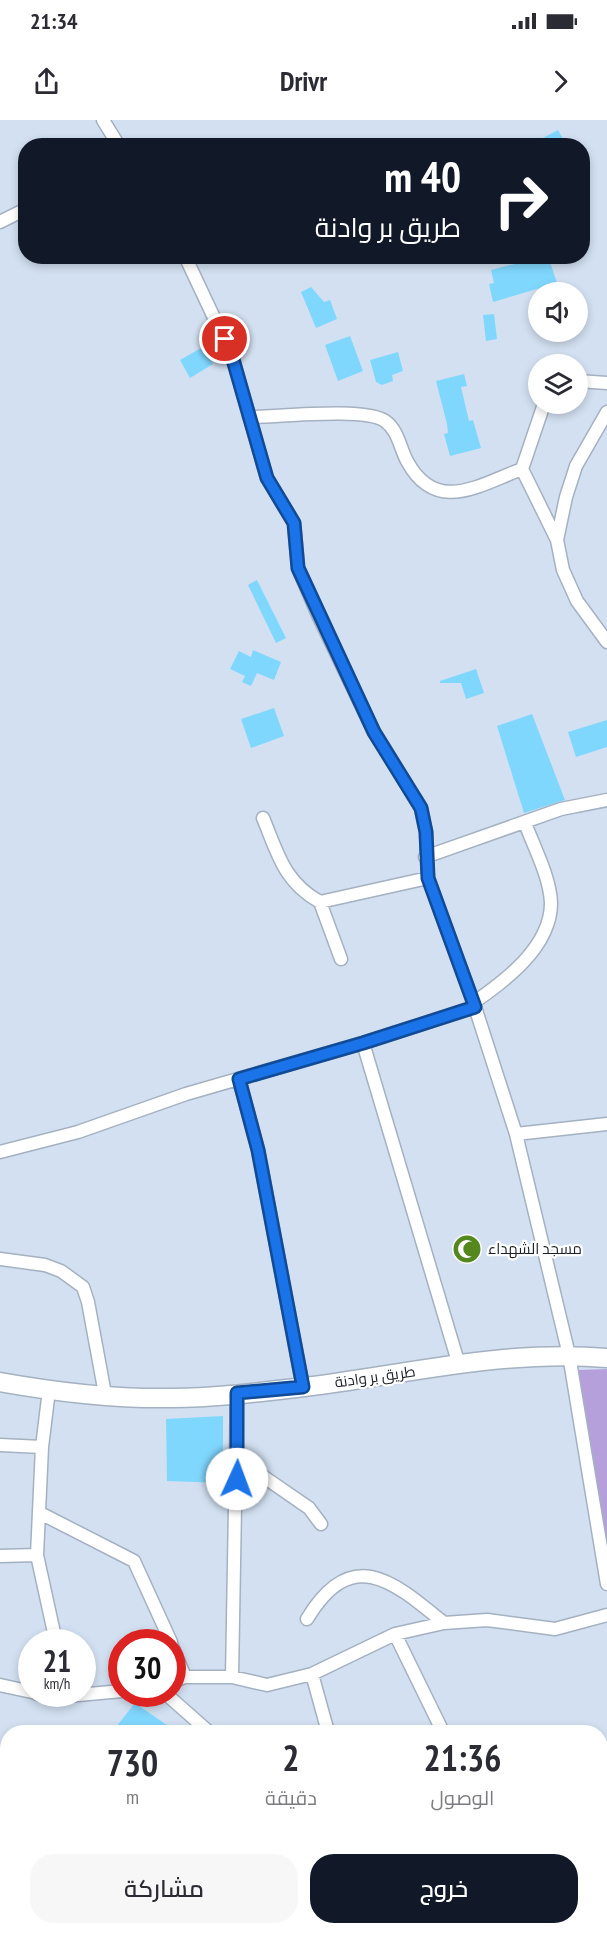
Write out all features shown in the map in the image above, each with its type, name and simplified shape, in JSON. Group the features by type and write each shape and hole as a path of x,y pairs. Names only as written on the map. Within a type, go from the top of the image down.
{"street":[{"path":"103,120 114,138"},
{"path":"0,222 18,213"},
{"path":"189,264 232,356 267,478 294,523 298,568 318,615 374,732 421,808 426,832 425,857 428,878 474,1005 516,1134 569,1355 607,1584"},
{"path":"588,382 607,383"},
{"path":"557,540 566,497 576,466 607,412"},
{"path":"249,417 368,414 386,421 397,436 408,462 422,481 455,494 522,470"},
{"path":"541,414 522,470 557,540 563,570 577,601 607,642"},
{"path":"425,857 561,809 607,800"},
{"path":"263,818 287,874 302,891 320,902 341,959"},
{"path":"0,1152 78,1132 239,1079 363,1043 474,1005 506,981 529,956 546,924 551,903 548,885 525,823"},
{"path":"320,902 428,878"},
{"path":"363,1043 459,1365"},
{"path":"239,1079 258,1150 303,1387"},
{"path":"516,1134 607,1124"},
{"path":"0,1259 45,1265 67,1275 82,1287 88,1302 105,1395"},
{"name":"طريق بر وادنة","path":"0,1382 49,1390 173,1398 303,1387 459,1365 569,1355 607,1358"},
{"path":"49,1390 42,1447 38,1555 53,1629"},
{"path":"232,1677 234,1650 232,1583 238,1459 237,1393"},
{"path":"0,1445 42,1447"},
{"path":"238,1459 309,1508 321,1524"},
{"path":"40,1514 134,1561 166,1629"},
{"path":"0,1556 38,1555"},
{"path":"307,1619 320,1597 332,1588 355,1576 372,1576 402,1590 444,1623"},
{"path":"186,1677 232,1677 267,1685 312,1674 395,1634 444,1623 487,1620 555,1629 607,1615"},
{"path":"395,1634 440,1725"},
{"path":"312,1674 326,1725"},
{"path":"0,1685 18,1689"},
{"path":"180,1707 200,1725"}],"shaded area":[{"path":"607,1369 607,1546 578,1370"}],"building":[{"path":"558,130 562,138 543,138"},
{"path":"514,264 551,264 557,282 528,282 528,292 493,302 489,284 494,283 491,270"},
{"path":"311,287 324,302 330,300 337,319 316,328 301,292"},
{"path":"494,314 497,339 486,341 483,315"},
{"path":"350,336 363,371 338,381 325,345"},
{"path":"203,347 213,364 190,378 180,360"},
{"path":"398,352 403,371 392,375 393,381 382,385 376,382 370,360"},
{"path":"464,374 467,386 461,387 469,421 473,420 481,448 450,456 444,434 448,433 447,424 436,381"},
{"path":"257,580 286,638 276,643 248,585"},
{"path":"253,650 281,662 274,680 257,673 251,686 242,682 245,676 230,669 239,651 251,657"},
{"path":"476,669 484,693 466,699 461,683 440,683 440,681"},
{"path":"274,708 284,736 251,748 241,719"},
{"path":"532,714 565,800 524,813 497,726"},
{"path":"607,720 607,747 576,757 568,732"},
{"path":"223,1416 223,1483 167,1481 166,1419"},
{"path":"132,1707 141,1707 167,1725 118,1725"}],"place":[{"name":"مسجد الشهداء","path":"467,1249"}],"route":[{"path":"225,339 267,478 294,523 297,534 298,568 374,732 421,808 426,832 425,857 428,878 475,1007 239,1079 258,1150 303,1387 237,1393 237,1479"}]}
